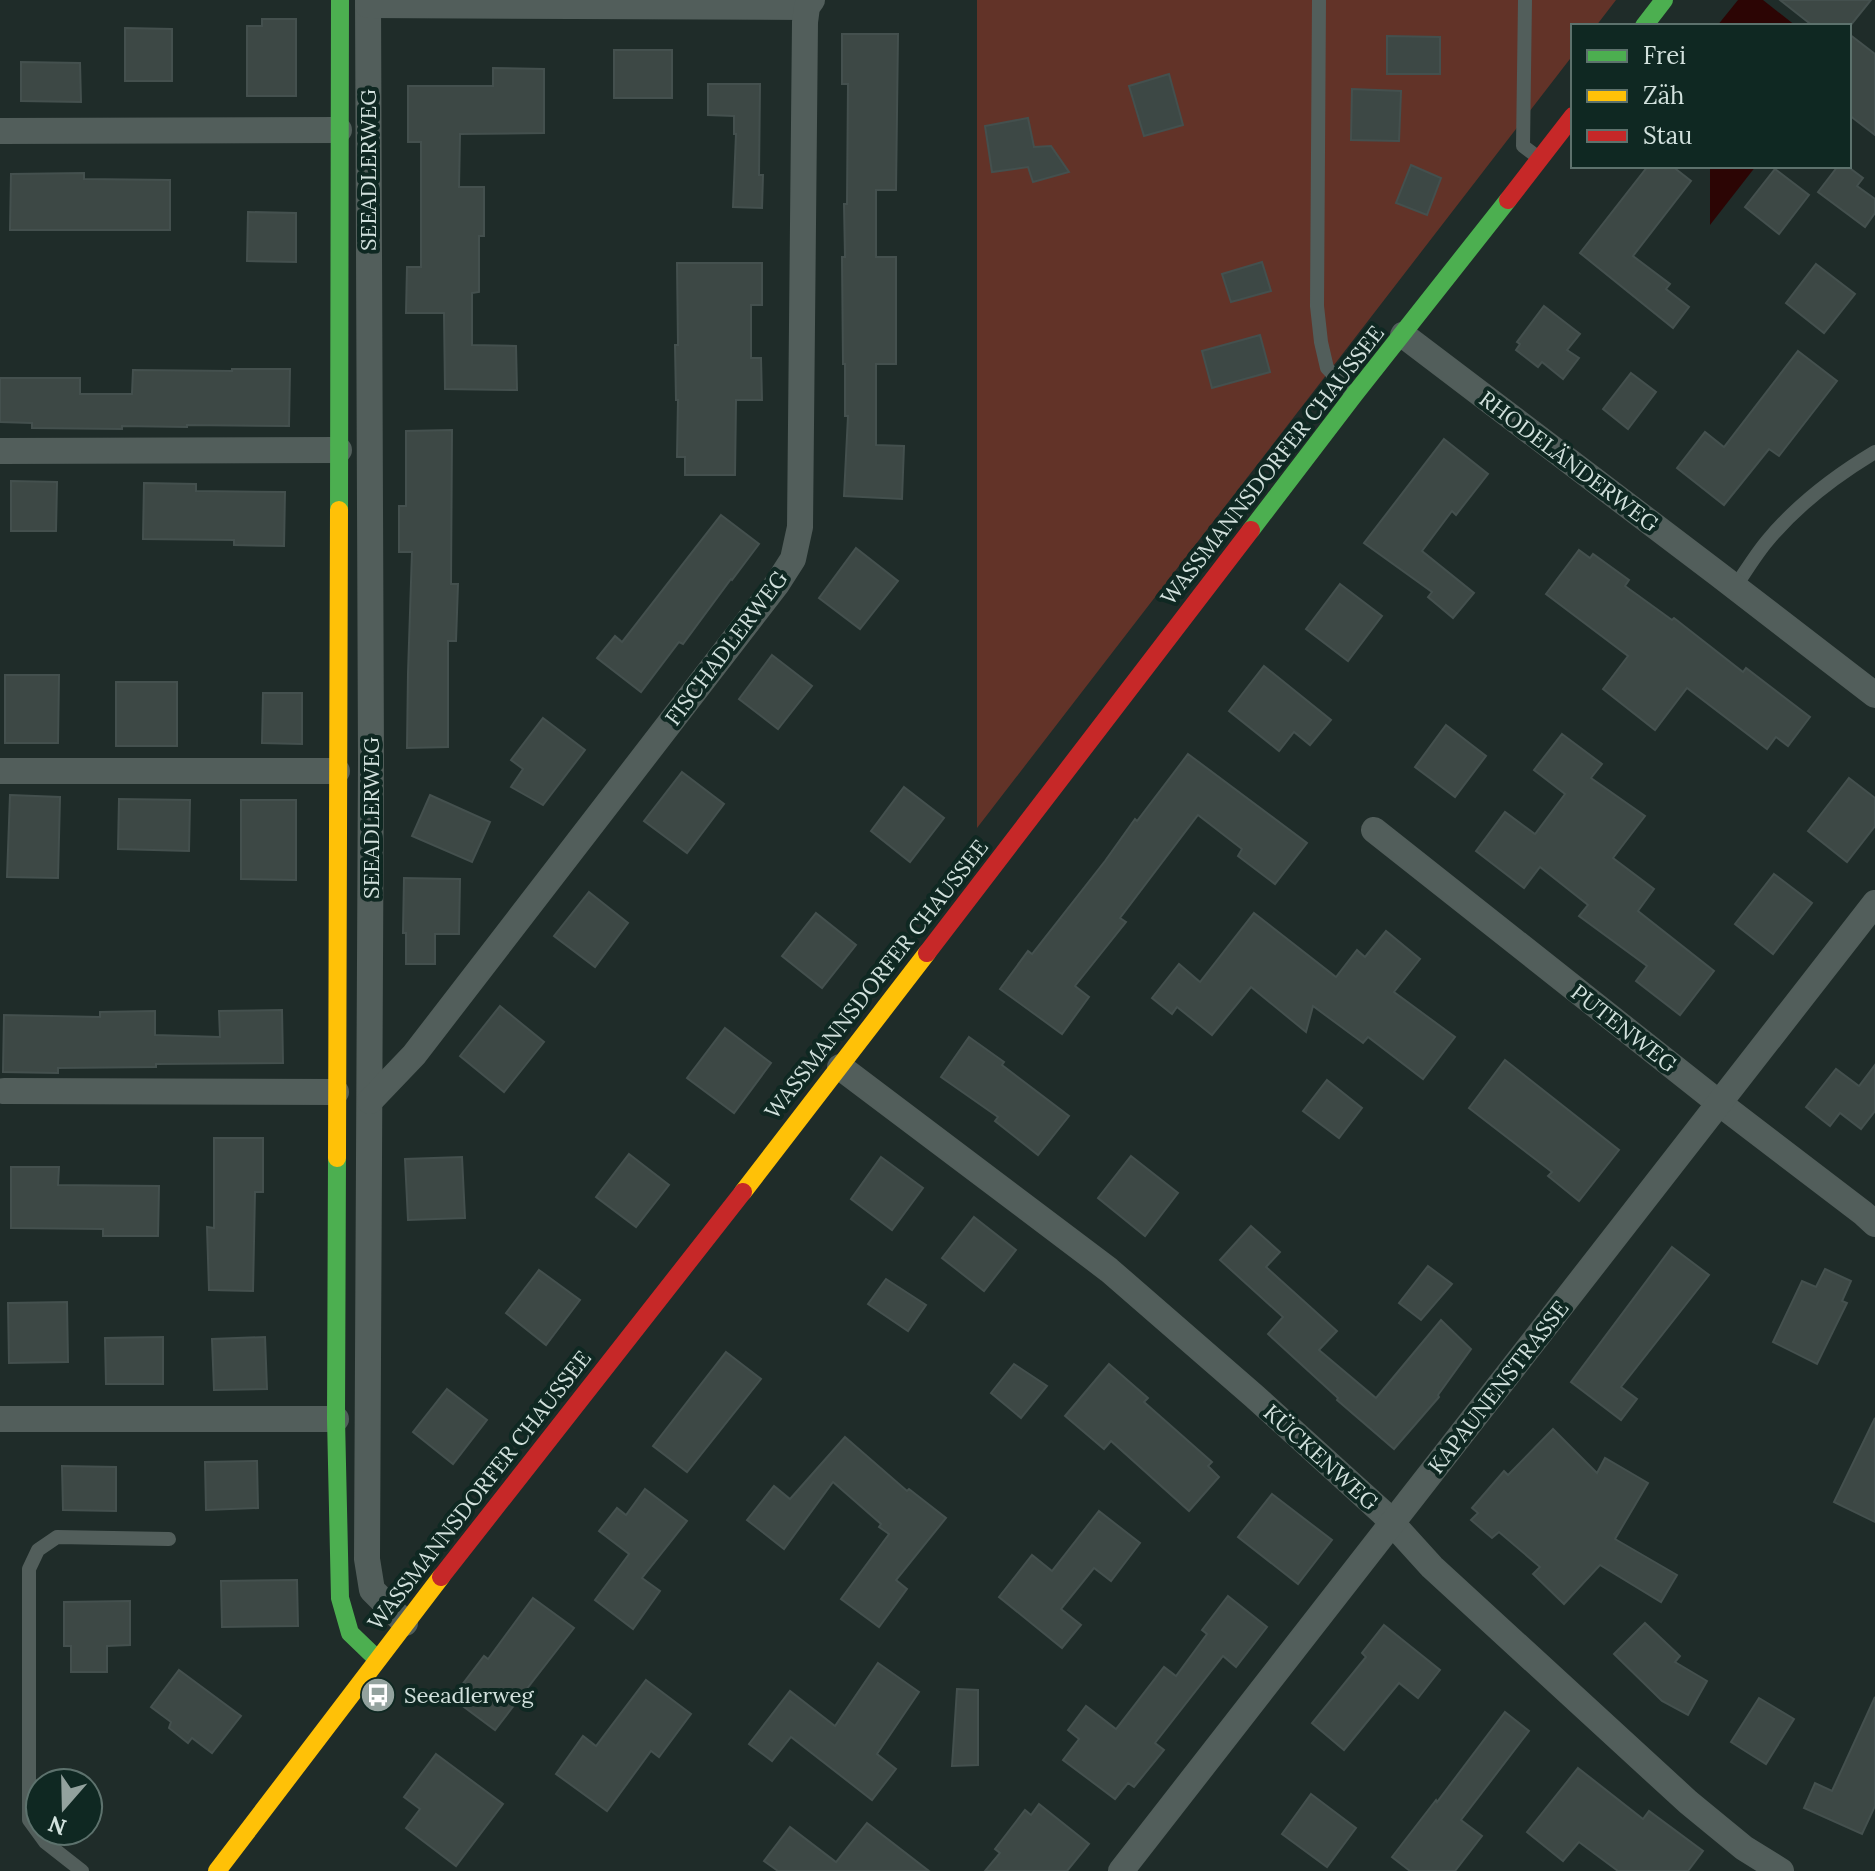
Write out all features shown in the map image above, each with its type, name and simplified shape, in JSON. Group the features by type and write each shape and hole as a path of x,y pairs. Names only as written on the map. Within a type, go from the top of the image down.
{"street":[{"name":"SEEADLERWEG","path":"340,0 336,1419 340,1598 350,1633 377,1659"},
{"path":"1646,24 1664,0"},
{"name":"SEEADLERWEG","path":"368,3 371,729 367,1559 372,1590 405,1623"},
{"path":"368,3 810,4"},
{"name":"FISCHADLERWEG","path":"370,1101 414,1055 777,584 793,559 800,527 805,22 810,4"},
{"name":"WASSMANNSDORFER CHAUSSEE","path":"217,1871 377,1659 840,1067 1354,395 1571,118"},
{"name":"SEEADLERWEG","path":"0,131 339,130"},
{"name":"RHODELÄNDERWEG","path":"1403,335 1875,695"},
{"path":"0,451 339,450"},
{"name":"SEEADLERWEG","path":"0,771 337,771"},
{"name":"PUTENWEG","path":"1374,830 1875,1224"},
{"name":"KAPAUNENSTRASSE","path":"1121,1871 1875,903"},
{"name":"KÜCKENWEG","path":"840,1067 1109,1270 1392,1522 1432,1567 1688,1802 1744,1848 1780,1871"},
{"path":"4,1091 336,1092"},
{"path":"0,1419 336,1419"}],"lane":[{"path":"1319,0 1317,306 1327,368 1354,395"},
{"path":"1525,0 1523,146 1539,158"},
{"path":"1735,587 1767,541 1801,505 1875,452"},
{"path":"82,1871 45,1842 29,1820 29,1569 38,1550 57,1537 169,1539"}],"shaded area":[{"path":"977,0 1616,0 1598,24 1571,24 1571,58 977,828"},
{"path":"1738,0 1763,0 1793,24 1719,24"},
{"path":"1710,168 1754,168 1710,225"}],"building":[{"path":"1780,0 1871,0 1851,25 1810,24"},
{"path":"262,19 296,19 296,96 247,96 247,26 262,26"},
{"path":"125,28 172,29 172,81 125,81"},
{"path":"842,34 898,34 896,190 876,190 876,257 896,257 896,364 876,364 876,445 904,446 902,499 844,496 848,416 845,416 843,364 842,257 845,257 844,204 847,204 848,84 842,84"},
{"path":"1387,36 1440,37 1440,74 1387,74"},
{"path":"1851,36 1875,54 1875,135 1851,117"},
{"path":"614,50 672,50 672,98 614,98"},
{"path":"21,62 80,63 81,102 21,101"},
{"path":"493,68 544,69 544,133 460,134 459,187 484,187 484,236 479,236 479,292 472,293 472,345 516,346 517,390 445,389 444,313 406,313 407,267 421,267 421,142 408,142 408,86 493,86"},
{"path":"1169,74 1183,125 1144,136 1129,86"},
{"path":"708,84 760,84 759,175 763,175 762,208 733,207 734,116 708,115"},
{"path":"1352,89 1401,91 1399,141 1351,140"},
{"path":"1028,118 1034,147 1051,146 1069,172 1033,182 1028,167 992,172 985,126"},
{"path":"1411,165 1441,178 1427,215 1396,203"},
{"path":"1646,168 1675,168 1691,181 1633,256 1670,284 1666,289 1689,307 1673,328 1580,253"},
{"path":"1836,168 1850,168 1863,178 1857,186 1875,199 1875,213 1865,227 1818,192"},
{"path":"1775,169 1809,195 1779,234 1745,207"},
{"path":"84,173 84,179 170,180 170,230 10,230 11,174"},
{"path":"248,212 296,213 296,262 247,261"},
{"path":"1262,262 1271,291 1231,302 1222,274"},
{"path":"677,263 762,263 762,305 751,305 751,358 761,358 762,400 736,400 735,475 685,475 685,457 677,457"},
{"path":"1816,264 1855,294 1824,333 1786,303"},
{"path":"1544,306 1580,334 1567,350 1579,358 1563,379 1542,362 1538,367 1516,350 1520,344 1517,342"},
{"path":"1260,335 1270,372 1212,388 1202,351"},
{"path":"1798,351 1837,381 1779,456 1769,449 1724,505 1677,468 1705,432 1724,447"},
{"path":"290,369 289,426 32,428 32,423 0,422 0,378 80,378 80,394 132,394 133,370"},
{"path":"1631,373 1656,392 1628,429 1603,409"},
{"path":"452,430 451,584 458,584 456,641 448,641 448,747 407,748 412,552 399,552 399,506 406,506 406,431"},
{"path":"1444,439 1488,474 1456,515 1452,511 1422,551 1474,593 1453,618 1428,597 1432,592 1364,543"},
{"path":"11,481 57,482 56,531 11,531"},
{"path":"144,483 196,484 196,491 285,492 284,546 234,545 234,540 143,539"},
{"path":"721,515 759,544 683,644 679,642 641,692 597,658 615,636 622,642"},
{"path":"856,548 898,581 860,629 819,598"},
{"path":"1579,550 1590,558 1593,554 1629,580 1625,586 1672,620 1674,618 1743,672 1746,668 1810,717 1788,746 1776,737 1767,749 1687,688 1655,730 1603,689 1628,656 1546,594"},
{"path":"1340,584 1382,616 1348,661 1306,629"},
{"path":"772,655 812,686 778,729 739,699"},
{"path":"1264,666 1331,720 1310,745 1294,732 1279,751 1229,711"},
{"path":"5,675 59,675 58,743 5,743"},
{"path":"116,682 177,682 177,746 116,746"},
{"path":"263,693 302,693 302,744 262,743"},
{"path":"543,718 585,750 543,805 511,787 523,769 511,760"},
{"path":"1446,725 1486,756 1455,797 1415,767"},
{"path":"1562,734 1602,764 1591,778 1645,816 1613,858 1654,889 1638,911 1714,971 1680,1015 1636,981 1647,966 1579,916 1588,905 1540,867 1524,888 1476,851 1505,812 1535,834 1565,794 1534,770"},
{"path":"1188,754 1307,843 1275,884 1238,856 1242,849 1198,815 1120,918 1126,922 1075,986 1089,997 1062,1034 1000,989 1028,951 1032,954"},
{"path":"682,772 724,804 687,853 644,821"},
{"path":"1849,778 1875,798 1875,826 1847,862 1808,831"},
{"path":"904,787 944,818 910,862 871,831"},
{"path":"10,795 60,797 58,878 7,877"},
{"path":"430,795 490,822 472,862 412,836"},
{"path":"119,799 190,800 189,851 118,849"},
{"path":"241,800 296,800 296,880 241,879"},
{"path":"1774,874 1812,903 1773,954 1735,924"},
{"path":"404,878 460,879 459,934 435,934 435,964 406,964"},
{"path":"589,892 628,923 595,967 554,936"},
{"path":"816,913 856,945 822,988 782,956"},
{"path":"1254,913 1336,977 1357,950 1365,957 1386,931 1420,959 1394,992 1455,1037 1423,1079 1368,1037 1363,1043 1313,1006 1306,1032 1251,987 1212,1035 1177,1007 1172,1014 1152,998 1179,964 1200,982"},
{"path":"500,1006 544,1042 504,1092 460,1056"},
{"path":"282,1010 283,1063 156,1064 156,1067 58,1068 58,1073 3,1072 4,1015 100,1017 100,1012 155,1011 155,1035 220,1037 219,1011"},
{"path":"725,1028 771,1063 734,1113 687,1078"},
{"path":"969,1037 1069,1116 1038,1155 995,1121 998,1117 941,1077"},
{"path":"1505,1060 1619,1150 1579,1201 1548,1176 1552,1172 1469,1108"},
{"path":"1875,1065 1875,1111 1861,1129 1840,1113 1830,1126 1806,1107 1836,1069 1859,1086"},
{"path":"1327,1080 1362,1108 1339,1138 1303,1111"},
{"path":"214,1138 263,1138 263,1192 255,1192 253,1291 209,1290 207,1227 214,1228"},
{"path":"629,1154 669,1185 636,1227 596,1197"},
{"path":"1131,1156 1178,1193 1145,1236 1098,1198"},
{"path":"462,1157 465,1218 408,1220 405,1159"},
{"path":"881,1157 923,1188 892,1230 851,1199"},
{"path":"11,1167 59,1167 58,1185 159,1186 158,1236 103,1236 103,1229 11,1228"},
{"path":"974,1217 1016,1250 984,1291 942,1258"},
{"path":"1251,1226 1280,1252 1266,1267 1337,1331 1319,1350 1376,1398 1441,1320 1471,1349 1439,1397 1394,1449 1268,1334 1283,1317 1220,1260"},
{"path":"1672,1247 1709,1275 1621,1387 1637,1399 1621,1420 1571,1382"},
{"path":"1428,1266 1452,1284 1421,1320 1399,1303"},
{"path":"1825,1269 1851,1281 1842,1301 1847,1303 1817,1364 1773,1342 1802,1281 1816,1287"},
{"path":"539,1270 580,1300 546,1345 506,1313"},
{"path":"886,1279 926,1305 908,1331 868,1304"},
{"path":"67,1302 68,1362 9,1363 8,1303"},
{"path":"163,1337 163,1384 106,1384 105,1338"},
{"path":"265,1337 267,1389 214,1390 212,1339"},
{"path":"726,1352 761,1379 687,1472 653,1446"},
{"path":"1014,1364 1047,1386 1021,1418 991,1393"},
{"path":"1109,1364 1148,1398 1144,1402 1212,1462 1208,1466 1219,1477 1189,1511 1111,1441 1104,1449 1065,1416"},
{"path":"447,1389 487,1420 453,1464 413,1432"},
{"path":"1875,1418 1875,1522 1834,1502"},
{"path":"1553,1429 1597,1473 1605,1458 1648,1483 1615,1539 1677,1575 1661,1602 1600,1565 1564,1604 1533,1574 1540,1567 1499,1532 1492,1538 1471,1520 1478,1513 1472,1508 1504,1471 1508,1475"},
{"path":"845,1437 907,1491 909,1489 946,1518 896,1580 907,1589 879,1627 841,1599 889,1534 833,1482 784,1549 747,1520 774,1486 790,1499"},
{"path":"257,1461 258,1508 206,1510 205,1462"},
{"path":"62,1466 116,1467 116,1511 63,1510"},
{"path":"645,1489 687,1521 642,1578 660,1591 633,1629 595,1600 629,1554 599,1531 617,1508 626,1515"},
{"path":"1272,1494 1332,1540 1298,1584 1238,1537"},
{"path":"1099,1511 1140,1543 1111,1581 1094,1568 1061,1609 1081,1625 1062,1648 999,1597 1032,1555 1052,1571"},
{"path":"297,1580 298,1626 222,1627 221,1581"},
{"path":"1228,1596 1267,1627 1236,1667 1223,1656 1155,1743 1164,1750 1134,1787 1128,1783 1115,1799 1063,1760 1079,1739 1068,1730 1086,1706 1116,1729 1164,1667 1176,1676 1207,1634 1202,1630"},
{"path":"533,1598 574,1628 495,1730 452,1698 484,1656 488,1659"},
{"path":"130,1601 130,1645 107,1646 107,1672 71,1672 71,1646 64,1646 64,1602"},
{"path":"1645,1623 1680,1656 1675,1662 1707,1681 1688,1715 1662,1701 1614,1654"},
{"path":"1384,1625 1440,1670 1418,1698 1399,1683 1344,1750 1312,1723 1366,1657 1362,1653"},
{"path":"878,1663 919,1692 877,1754 896,1769 872,1800 791,1737 772,1761 749,1744 790,1691 835,1726"},
{"path":"179,1670 241,1716 212,1753 192,1738 188,1743 169,1728 171,1722 151,1707"},
{"path":"646,1680 691,1714 659,1757 651,1751 607,1811 556,1774 583,1736 596,1746"},
{"path":"957,1689 978,1690 978,1765 952,1766"},
{"path":"1875,1697 1875,1806 1862,1834 1804,1808 1815,1783 1832,1791"},
{"path":"1759,1698 1794,1719 1766,1764 1731,1742"},
{"path":"1505,1712 1529,1731 1461,1820 1482,1836 1455,1871 1410,1871 1392,1857"},
{"path":"436,1754 503,1804 456,1866 406,1828 420,1809 404,1797"},
{"path":"1578,1768 1643,1819 1649,1811 1703,1851 1688,1871 1618,1871 1579,1842 1563,1861 1527,1832"},
{"path":"1311,1794 1356,1828 1327,1867 1282,1834"},
{"path":"1039,1804 1089,1844 1067,1871 985,1871 1000,1853 995,1849 1025,1810 1031,1815"},
{"path":"867,1823 929,1871 778,1871 764,1861 790,1827 836,1862"}],"traffic: fast":[{"path":"339,510 340,0"},
{"path":"1646,24 1664,0"},
{"path":"1251,530 1508,200"},
{"path":"337,1158 336,1419 340,1598 350,1633 377,1659"}],"traffic: slow":[{"path":"337,1158 339,510"},
{"path":"743,1192 927,953"},
{"path":"217,1871 441,1577"}],"traffic: jam":[{"path":"1508,200 1571,119"},
{"path":"927,953 1251,530"},
{"path":"441,1577 743,1192"}],"place":[{"name":"Seeadlerweg","path":"378,1695"}]}
